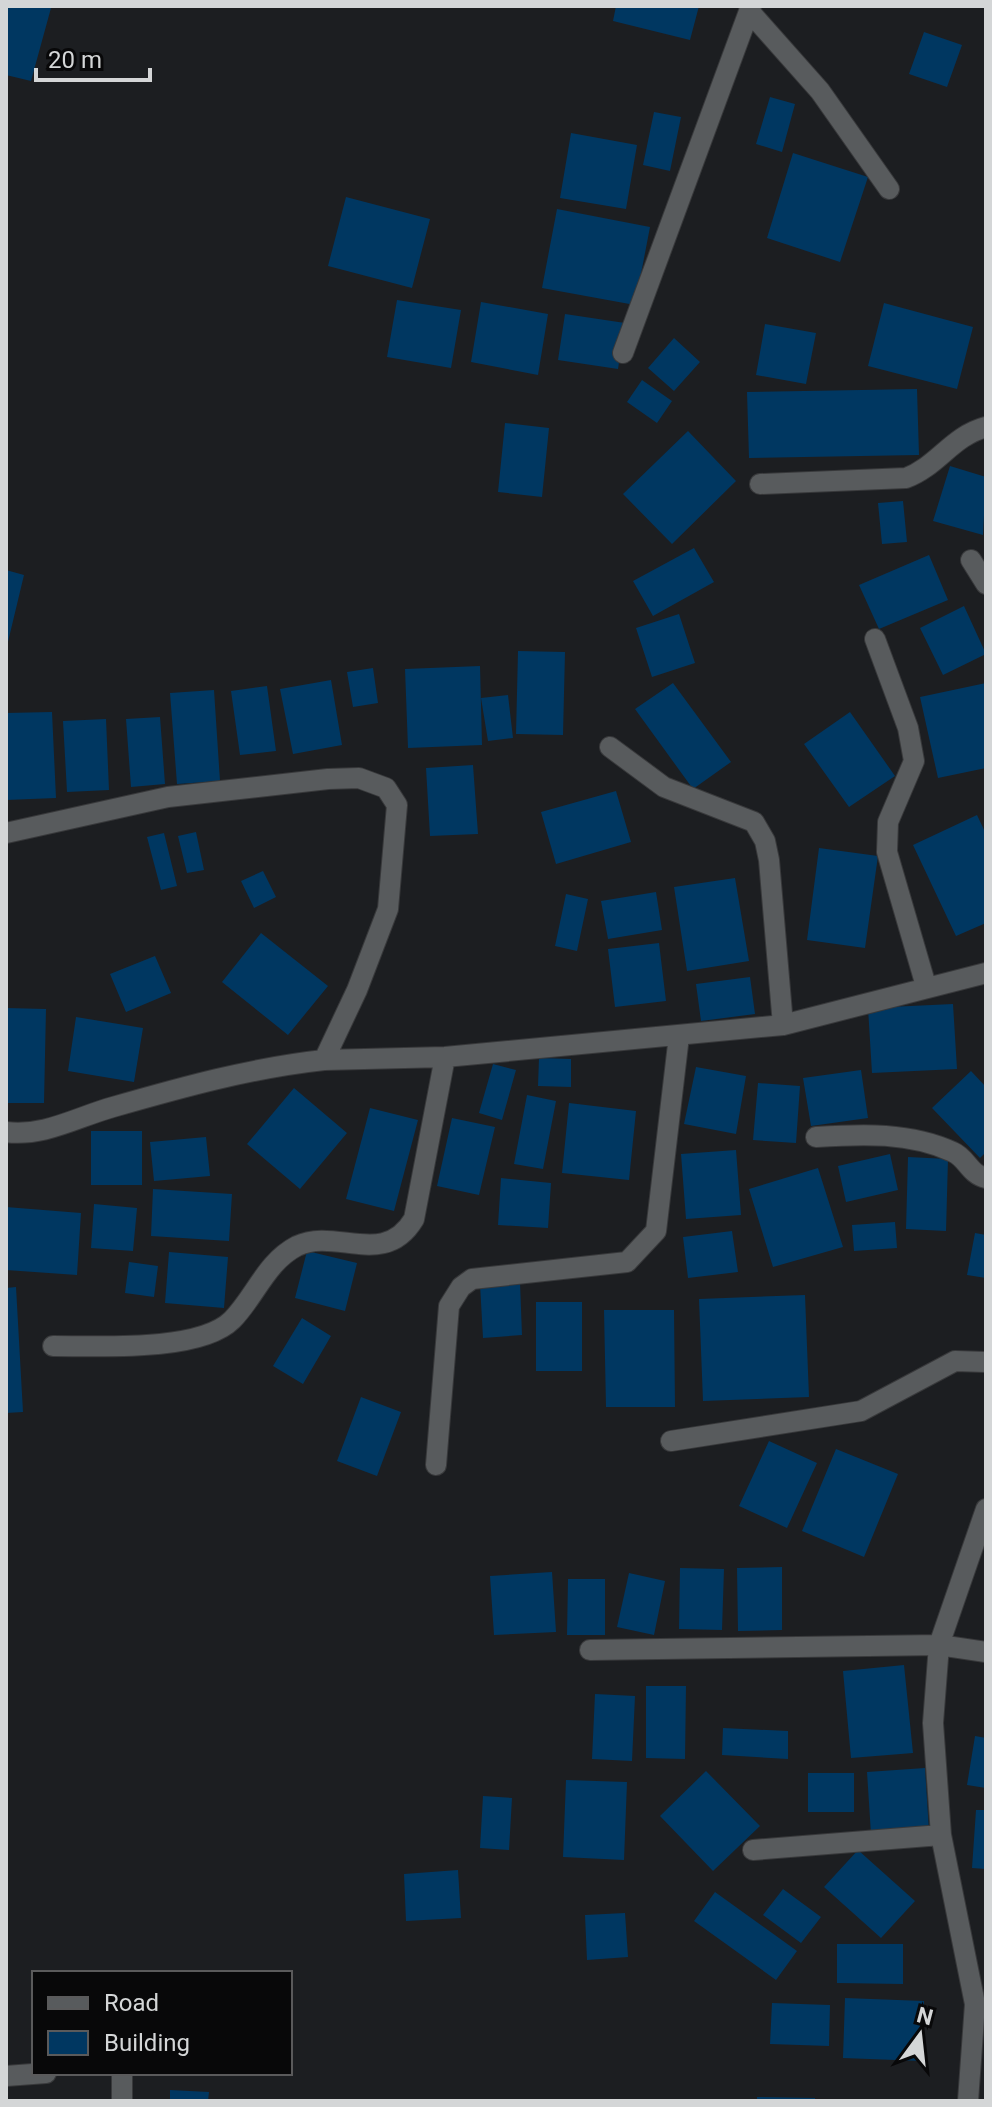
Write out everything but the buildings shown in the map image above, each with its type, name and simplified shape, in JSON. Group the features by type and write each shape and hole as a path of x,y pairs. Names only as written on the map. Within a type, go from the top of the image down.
{"street":[{"path":"623,353 750,9 820,91 889,189"},
{"path":"760,484 906,478 925,471 967,432 986,427"},
{"path":"971,560 986,584"},
{"path":"875,639 908,728 914,761 888,822 887,852 926,986"},
{"path":"610,747 664,787 754,822 765,841 769,860 783,1025"},
{"path":"6,833 168,797 328,779 359,778 386,788 397,805 388,909 357,990 324,1060"},
{"path":"6,1132 23,1134 54,1128 95,1112 209,1080 277,1065 324,1060 445,1057 783,1025 986,973"},
{"path":"436,1465 449,1306 461,1287 472,1279 627,1262 656,1231 679,1036"},
{"path":"53,1346 151,1345 190,1340 231,1322 262,1278 282,1256 299,1245 391,1242 405,1235 414,1219 445,1057"},
{"path":"816,1137 866,1134 939,1146 960,1155 967,1167 986,1178"},
{"path":"671,1441 861,1411 955,1361 986,1362"},
{"path":"968,2101 975,2004 941,1835 933,1723 939,1645 984,1519"},
{"path":"590,1650 939,1645 986,1652"},
{"path":"753,1850 941,1835"},
{"path":"6,2076 32,2074"},
{"path":"122,2075 122,2101"}]}
